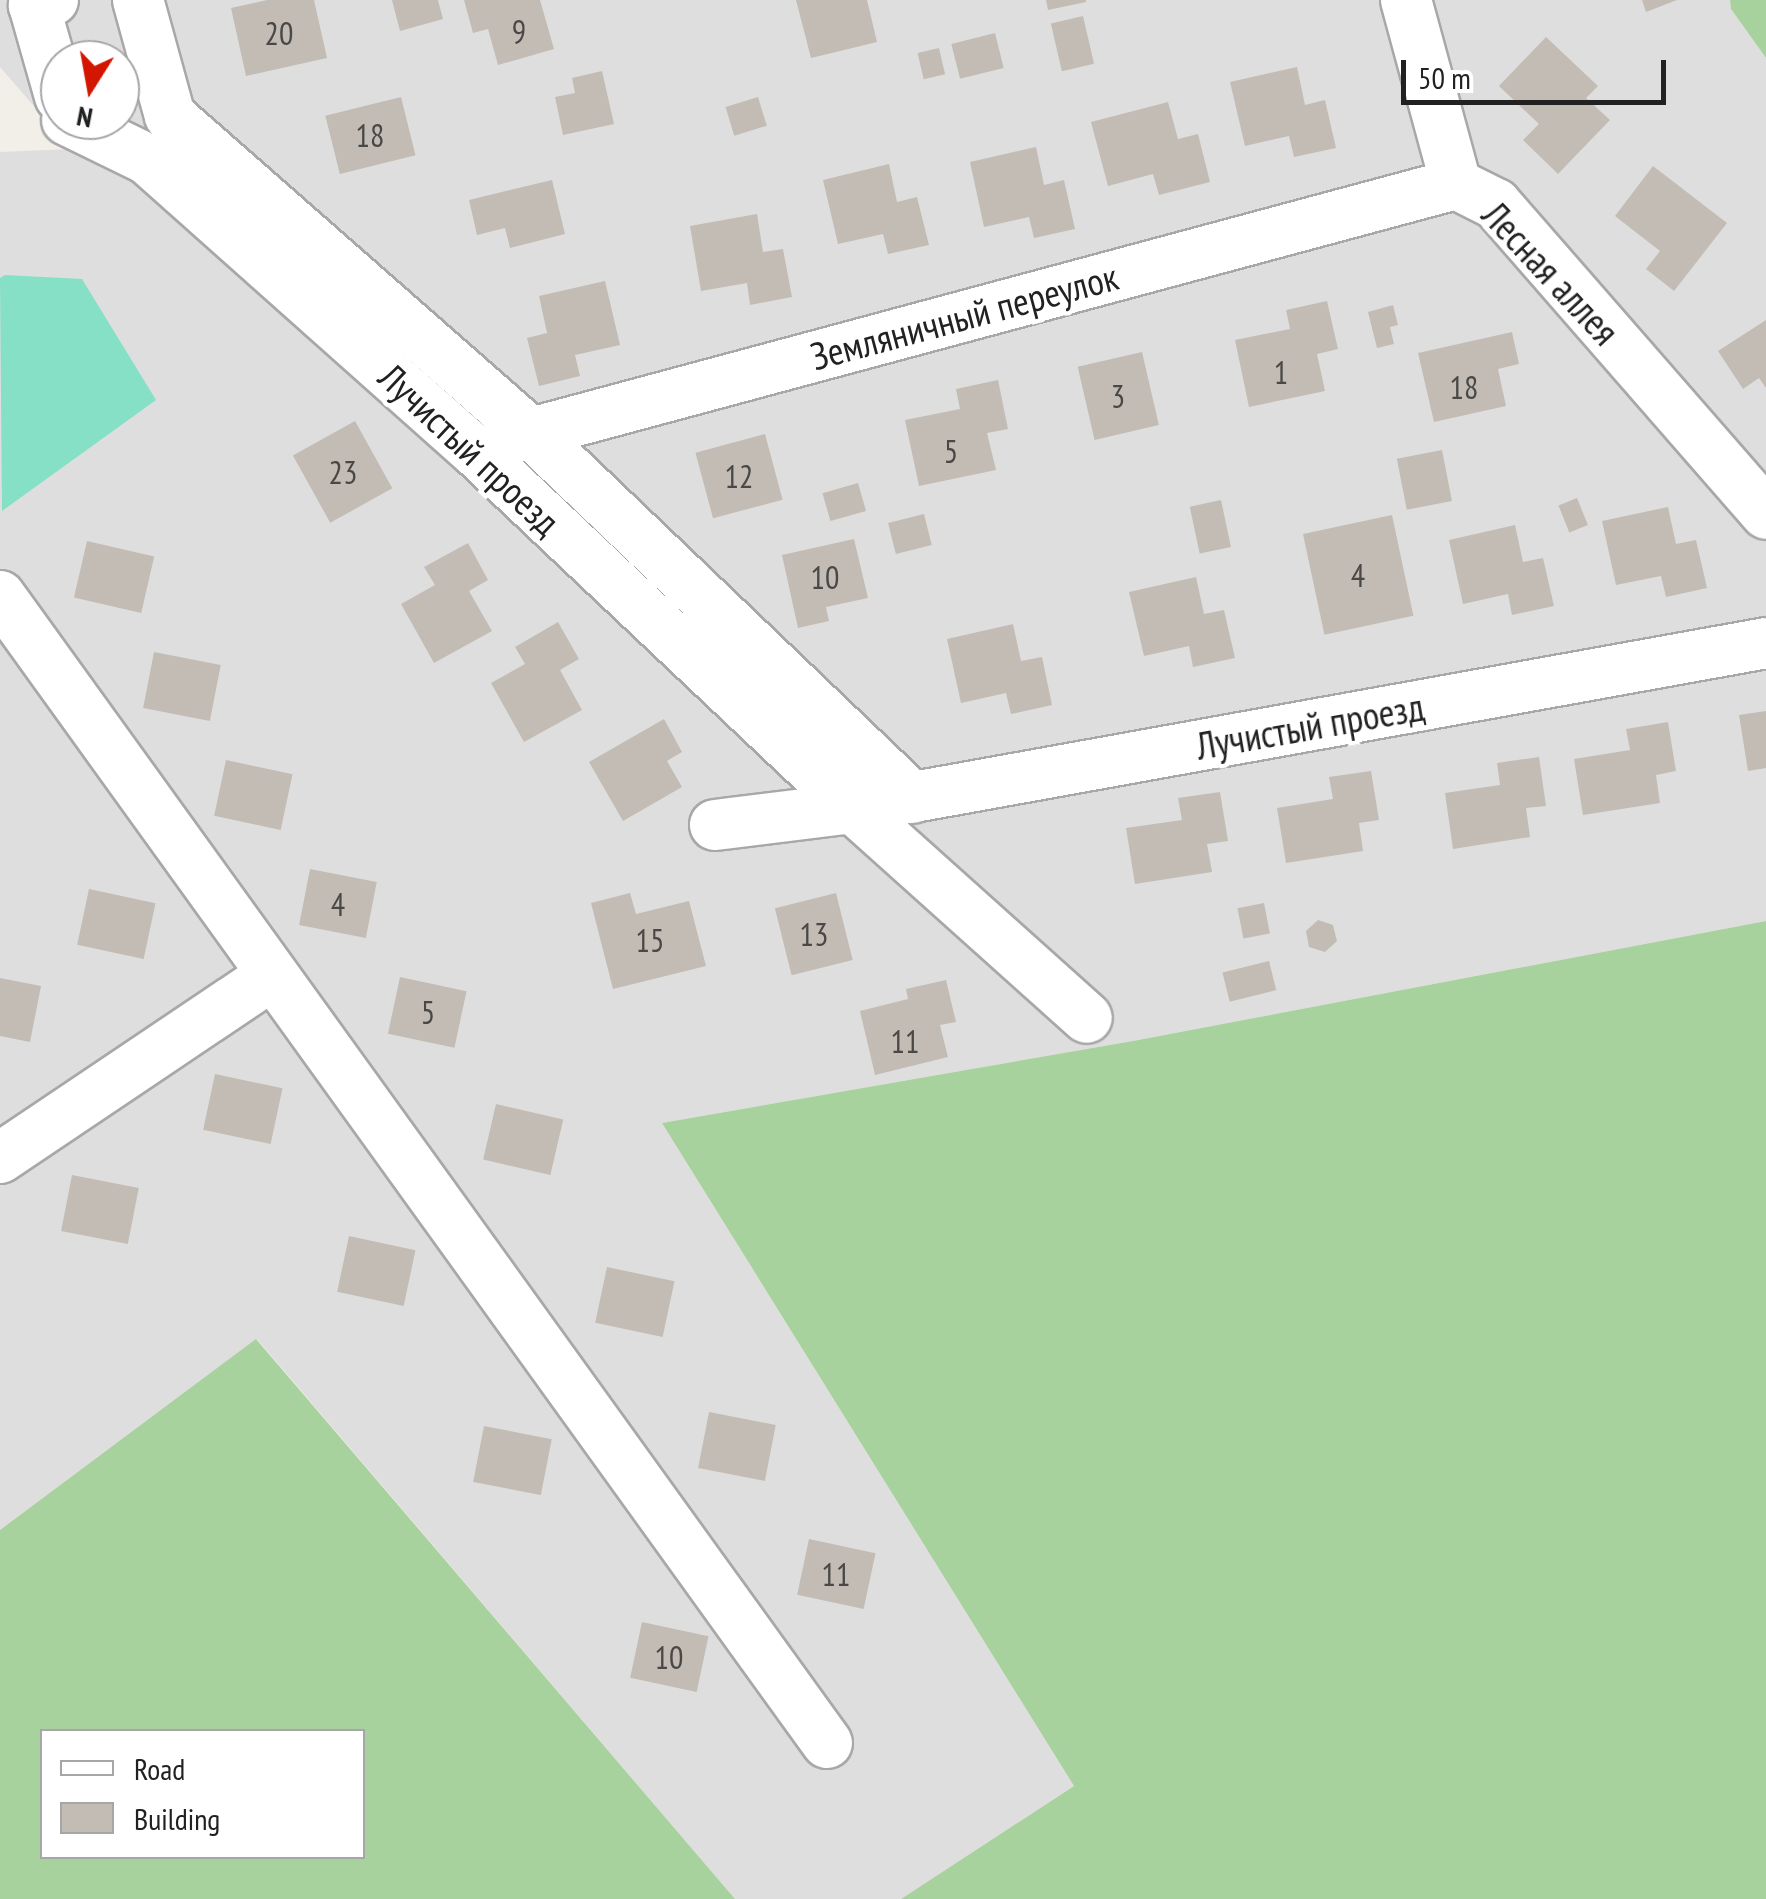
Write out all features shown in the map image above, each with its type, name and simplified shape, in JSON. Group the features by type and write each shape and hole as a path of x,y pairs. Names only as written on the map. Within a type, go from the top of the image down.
{"street":[{"path":"44,40 34,5 53,0"},
{"path":"138,0 170,116 531,434 913,798"},
{"name":"Лесная аллея","path":"1406,0 1456,184 1496,204 1766,514"},
{"name":"Лучистый проезд","path":"109,140 147,158 473,448 853,808 1087,1018"},
{"name":"Земляничный переулок","path":"473,448 1456,184"},
{"path":"0,596 827,1742"},
{"name":"Лучистый проезд","path":"715,825 913,798 1766,644"},
{"path":"0,1158 272,975"}],"shaded area":[{"path":"0,0 1730,0 1731,9 1766,58 1766,921 1133,1041 662,1123 1074,1786 901,1899 735,1899 257,1339 0,1530 0,152 71,149 63,140 140,140 140,40 40,40 40,113 0,67"}],"green space":[{"path":"1730,0 1766,0 1766,58 1731,9"},
{"path":"5,275 82,279 156,400 2,511 0,278"},
{"path":"1766,921 1766,1899 901,1899 1074,1786 662,1123 1133,1041"},
{"path":"256,1339 735,1899 0,1899 0,1530"}],"building":[{"path":"267,0 314,0 327,58 246,76 231,8"},
{"path":"392,0 438,0 443,19 400,31"},
{"path":"464,0 540,0 554,49 498,65 488,29 473,33"},
{"path":"796,0 867,0 877,42 811,58"},
{"path":"1046,0 1086,0 1086,2 1048,10"},
{"path":"1642,0 1677,0 1646,12"},
{"path":"1083,16 1094,64 1062,71 1051,23"},
{"path":"995,33 1004,68 960,79 951,44"},
{"path":"1546,37 1598,86 1586,98 1610,120 1558,174 1523,140 1539,124 1499,86"},
{"path":"939,48 945,74 924,79 918,53"},
{"path":"1297,67 1305,105 1325,100 1336,148 1294,157 1289,136 1245,146 1230,82"},
{"path":"602,71 614,124 563,135 555,97 575,93 572,78"},
{"path":"401,97 416,155 340,174 325,116"},
{"path":"758,97 767,126 734,136 725,107"},
{"path":"1168,102 1178,139 1198,134 1210,182 1159,195 1153,174 1108,186 1091,122"},
{"path":"1036,147 1044,185 1064,180 1075,229 1034,238 1029,217 984,227 970,162"},
{"path":"889,164 897,202 917,197 929,245 888,254 883,234 838,244 823,180"},
{"path":"1653,166 1727,223 1674,291 1646,269 1660,251 1615,216"},
{"path":"552,180 565,234 510,248 505,228 477,235 469,200"},
{"path":"757,214 763,252 783,249 792,297 750,305 747,283 701,291 690,226"},
{"path":"605,281 620,345 575,355 580,376 539,386 527,338 547,333 539,296"},
{"path":"1327,301 1338,349 1317,354 1325,391 1249,407 1235,340 1290,329 1286,310"},
{"path":"1393,305 1398,325 1390,327 1394,344 1377,348 1368,312"},
{"path":"1766,320 1766,388 1759,378 1743,389 1718,351"},
{"path":"1512,332 1519,364 1498,369 1506,406 1434,422 1418,353"},
{"path":"1142,352 1159,425 1095,440 1078,367"},
{"path":"998,380 1008,429 987,433 996,470 919,486 905,420 960,409 956,389"},
{"path":"355,421 392,488 330,523 293,455"},
{"path":"765,434 783,500 713,518 695,453"},
{"path":"1442,450 1452,501 1407,510 1397,459"},
{"path":"858,483 866,511 830,521 822,493"},
{"path":"1577,498 1588,525 1569,532 1558,505"},
{"path":"1221,500 1231,547 1200,554 1190,507"},
{"path":"1668,507 1676,544 1696,540 1707,588 1666,597 1661,576 1616,585 1602,521"},
{"path":"924,514 932,545 896,554 888,523"},
{"path":"1392,515 1413,616 1324,635 1303,534"},
{"path":"1515,525 1523,562 1543,558 1554,606 1512,615 1508,594 1463,604 1449,540"},
{"path":"854,539 868,598 826,607 829,621 798,628 782,555"},
{"path":"87,541 154,557 141,613 74,598"},
{"path":"468,543 488,580 469,591 492,631 434,663 401,604 435,585 424,567"},
{"path":"1196,577 1204,614 1224,610 1235,658 1193,667 1189,646 1144,656 1129,592"},
{"path":"558,622 579,659 560,670 582,710 524,742 491,683 525,664 515,647"},
{"path":"1013,624 1021,661 1042,657 1052,705 1011,714 1006,693 961,703 947,639"},
{"path":"154,652 221,665 210,721 143,708"},
{"path":"1766,711 1766,768 1748,771 1739,715"},
{"path":"664,719 682,752 667,761 682,787 623,821 589,762"},
{"path":"1668,722 1676,771 1656,775 1660,803 1583,815 1574,759 1630,750 1626,729"},
{"path":"1539,757 1546,806 1526,808 1530,837 1453,849 1445,793 1500,785 1497,763"},
{"path":"226,760 293,774 281,830 214,816"},
{"path":"1371,771 1379,820 1359,823 1363,851 1286,863 1277,808 1333,799 1329,777"},
{"path":"1220,792 1228,841 1207,844 1212,872 1135,884 1126,828 1182,820 1178,798"},
{"path":"310,869 377,882 366,938 299,925"},
{"path":"89,889 156,903 144,959 77,945"},
{"path":"630,893 636,914 689,901 706,966 613,989 591,903"},
{"path":"836,893 853,960 792,975 775,908"},
{"path":"1264,903 1270,933 1243,939 1237,908"},
{"path":"1318,920 1333,925 1337,941 1325,952 1309,947 1306,931"},
{"path":"1269,961 1276,990 1230,1002 1222,973"},
{"path":"400,977 467,991 454,1048 388,1034"},
{"path":"0,978 41,986 30,1042 0,1036"},
{"path":"946,980 956,1022 940,1025 948,1057 875,1075 860,1011 908,999 906,989"},
{"path":"215,1074 282,1088 271,1144 203,1130"},
{"path":"496,1104 563,1120 550,1175 483,1160"},
{"path":"72,1175 139,1188 128,1244 61,1231"},
{"path":"349,1236 416,1250 404,1306 337,1292"},
{"path":"607,1267 674,1281 663,1337 595,1323"},
{"path":"709,1412 776,1425 765,1481 698,1468"},
{"path":"484,1426 552,1439 541,1495 473,1482"},
{"path":"809,1539 876,1553 864,1609 797,1595"},
{"path":"642,1622 709,1636 697,1692 630,1678"}]}
